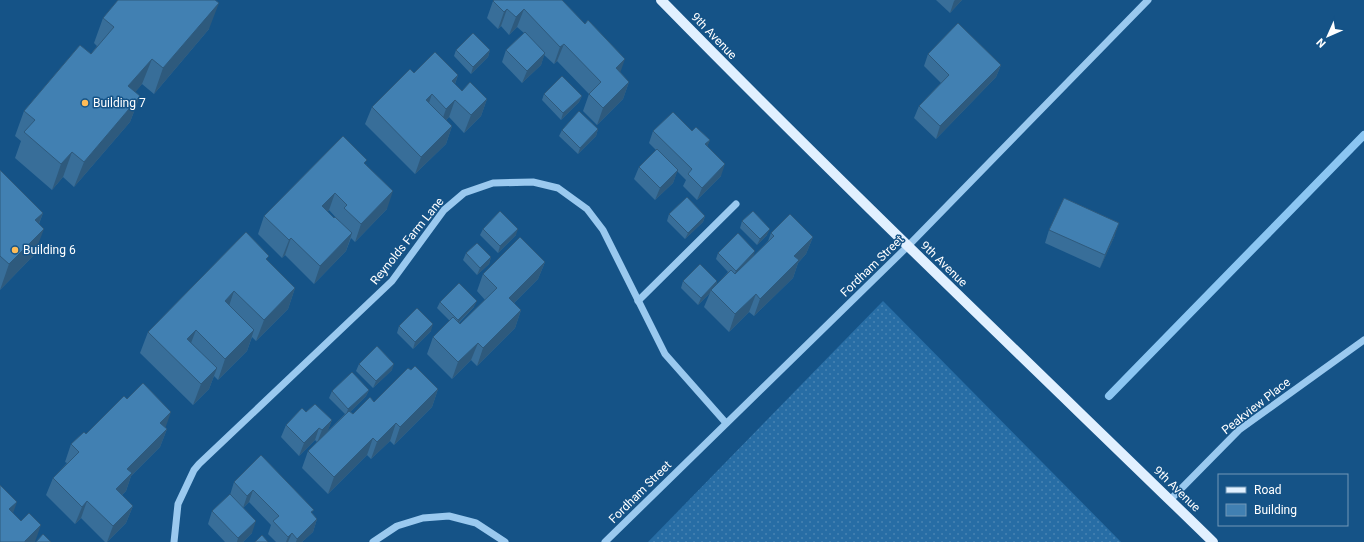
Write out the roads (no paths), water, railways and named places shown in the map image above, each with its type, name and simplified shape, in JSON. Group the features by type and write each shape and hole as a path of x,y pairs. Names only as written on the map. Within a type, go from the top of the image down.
{"main road":[{"name":"9th Avenue","path":"661,0 756,97 1213,542"}],"street":[{"name":"Fordham Street","path":"605,542 726,422 908,246 1148,0"},
{"name":"Reynolds Farm Lane","path":"174,542 178,504 194,470 199,464 392,281 444,210 464,192 493,183 532,182 558,188 586,209 603,230 665,354 726,422"},
{"path":"638,301 736,204"},
{"name":"Peakview Place","path":"1170,500 1239,430 1364,340"},
{"path":"373,542 397,526 423,518 449,516 476,523 505,542"}],"waterway":[{"path":"1109,396 1364,135"}],"place":[{"name":"Building 7","path":"85,103"},
{"name":"Building 6","path":"15,250"}]}
